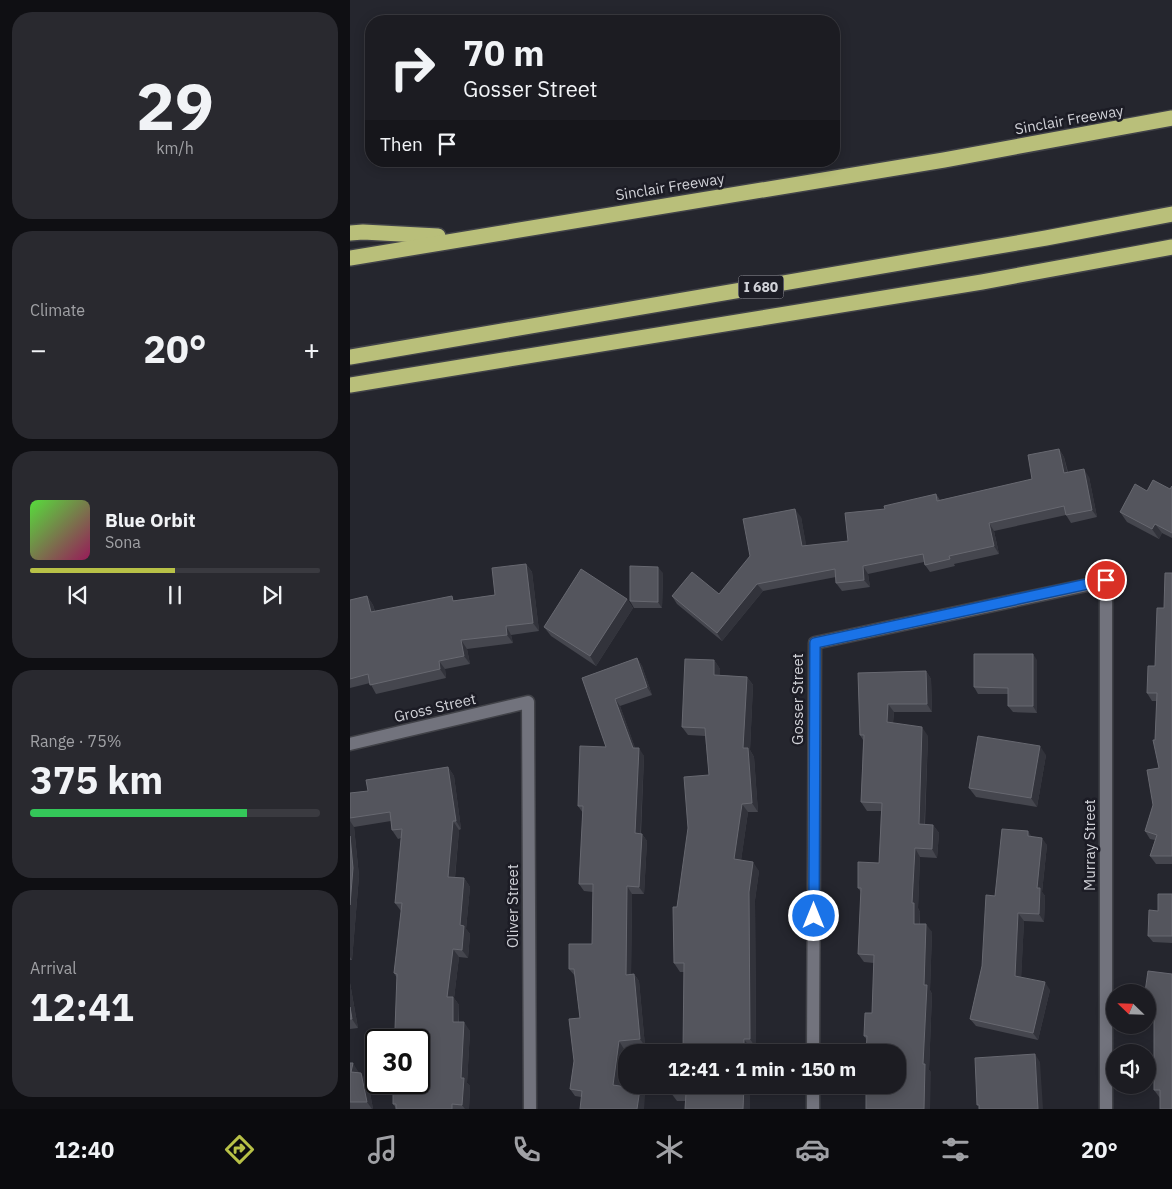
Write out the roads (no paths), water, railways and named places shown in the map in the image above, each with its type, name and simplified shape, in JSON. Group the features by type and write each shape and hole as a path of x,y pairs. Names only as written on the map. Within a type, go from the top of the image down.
{"highway":[{"name":"Sinclair Freeway","path":"350,258 944,160 1172,118"},
{"name":"I 680","path":"350,357 1046,238 1172,214"},
{"path":"350,233 363,232 464,238"},
{"name":"I 680","path":"350,385 982,282 1172,247"}],"street":[{"name":"Gosser Street","path":"813,1044 815,643 1106,580"},
{"name":"Murray Street","path":"1106,580 1106,1109"},
{"name":"Gross Street","path":"350,744 528,702"},
{"name":"Oliver Street","path":"528,702 530,1109"},
{"path":"813,1094 813,1109"}]}
